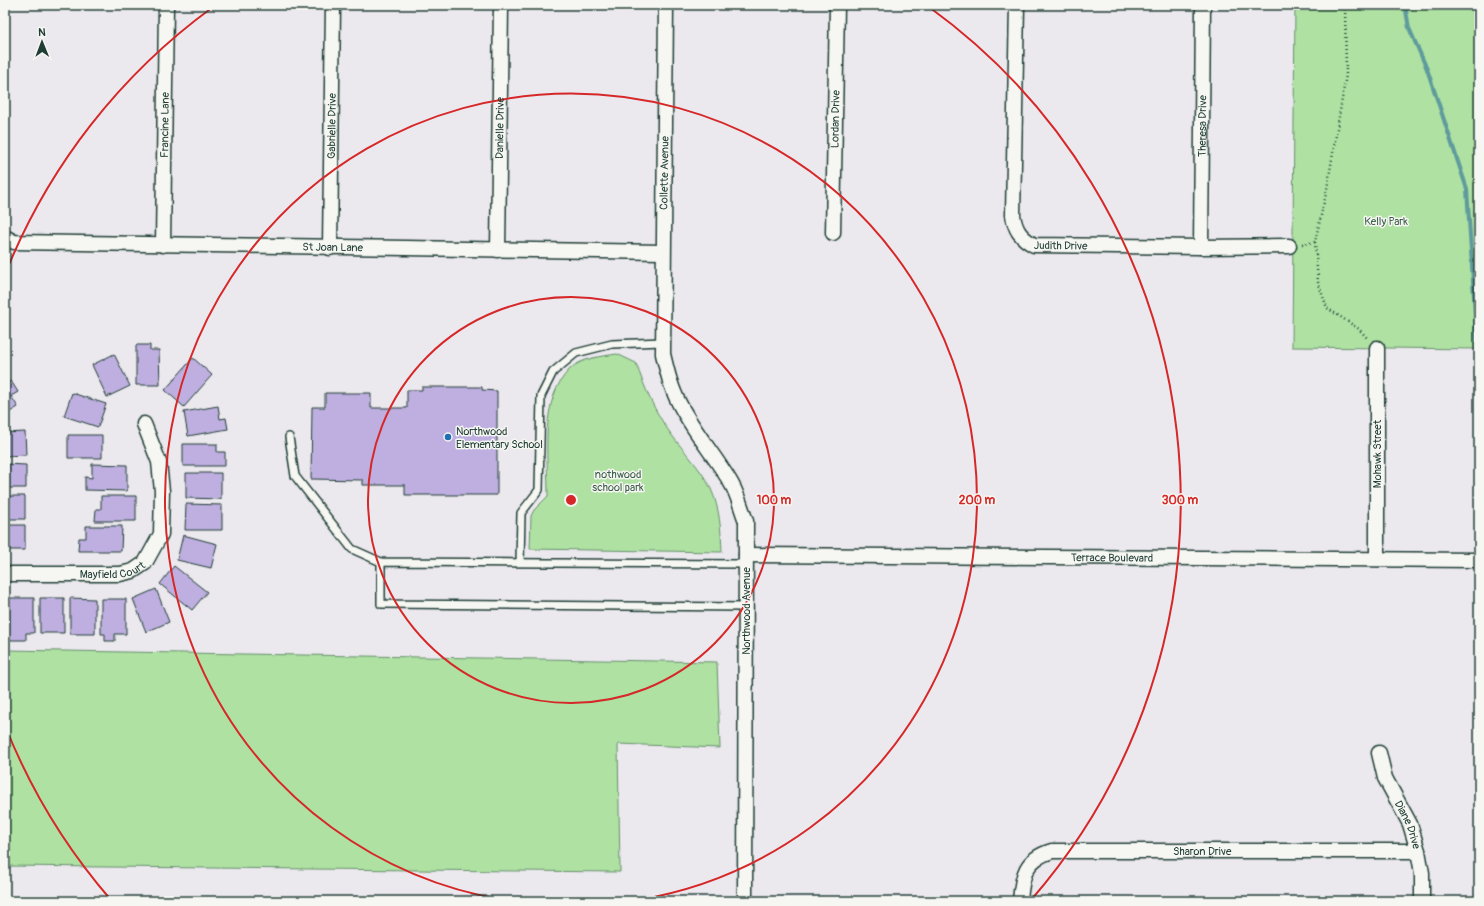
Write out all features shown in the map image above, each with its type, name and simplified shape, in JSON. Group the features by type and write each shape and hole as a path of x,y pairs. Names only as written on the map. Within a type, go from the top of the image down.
{"street":[{"name":"Francine Lane","path":"163,245 166,5"},
{"name":"Gabrielle Drive","path":"330,248 333,5"},
{"name":"Danielle Drive","path":"498,250 501,5"},
{"name":"Collette Avenue","path":"662,342 666,5"},
{"name":"Lordan Drive","path":"833,233 837,5"},
{"name":"Judith Drive","path":"1017,5 1013,215 1014,225 1019,234 1025,240 1034,244 1201,247 1289,246"},
{"name":"Theresa Drive","path":"1201,247 1203,5"},
{"name":"St Joan Lane","path":"5,237 14,242 663,252"},
{"name":"Northwood Avenue","path":"662,342 667,372 679,402 738,498 746,520 745,901"},
{"name":"Mohawk Street","path":"1376,348 1377,559"},
{"name":"Mayfield Court","path":"5,574 120,574 133,571 145,564 161,534 163,516 159,462 144,424"},
{"name":"Terrace Boulevard","path":"746,559 1479,560"},
{"name":"Diane Drive","path":"1379,753 1385,778 1410,824 1418,851 1422,873 1422,901"},
{"name":"Sharon Drive","path":"1020,901 1022,880 1026,868 1034,859 1042,854 1052,851 1418,851"}],"lane":[{"path":"520,563 521,513 539,490 541,396 553,372 576,353 612,344 662,342"},
{"path":"289,437 296,476 352,549 381,562 520,563 746,559"},
{"path":"381,562 381,604 746,607"}],"path":[{"path":"1345,5 1346,74 1327,189 1315,242 1318,282 1327,308 1359,329 1376,348"}],"green space":[{"name":"Kelly Park","path":"1295,5 1479,5 1479,349 1292,347"},
{"name":"nothwood school park","path":"617,354 636,363 647,391 660,417 707,481 714,497 718,512 722,552 530,549 531,516 534,510 548,496 547,429 553,396 560,382 575,365 592,358"},
{"path":"5,650 717,662 720,748 618,744 620,872 5,866"}],"building":[{"path":"136,345 150,345 150,350 159,350 160,385 136,385"},
{"path":"114,354 130,386 107,397 92,365"},
{"path":"193,358 212,375 184,407 165,390"},
{"path":"11,381 18,392 11,396 18,407 5,415 5,385"},
{"path":"422,387 482,387 482,390 497,391 497,495 405,495 405,485 363,485 363,480 311,479 312,407 325,407 325,393 371,393 371,408 407,408 407,390 422,390"},
{"path":"72,393 106,404 98,427 64,416"},
{"path":"218,406 220,419 226,418 228,429 188,436 184,412"},
{"path":"25,432 26,455 5,456 5,433"},
{"path":"68,435 102,435 102,458 68,458"},
{"path":"183,444 217,444 217,452 225,452 225,466 183,466"},
{"path":"5,464 26,465 26,488 5,488"},
{"path":"92,464 127,465 127,491 85,490 85,477 92,478"},
{"path":"186,473 221,473 221,499 186,498"},
{"path":"5,496 25,496 25,519 5,519"},
{"path":"101,496 136,496 136,521 95,521 96,509 101,509"},
{"path":"186,504 222,505 222,530 185,530"},
{"path":"5,525 25,525 25,550 5,550"},
{"path":"86,526 122,526 121,551 78,551 79,538 86,538"},
{"path":"183,535 217,544 211,568 177,560"},
{"path":"174,566 207,592 192,610 160,584"},
{"path":"156,589 169,622 146,632 133,599"},
{"path":"9,598 34,598 34,633 26,633 26,640 8,640"},
{"path":"40,598 64,598 64,633 40,633"},
{"path":"70,598 95,599 95,634 70,634"},
{"path":"101,599 126,599 126,634 115,634 115,641 105,641 105,634 101,634"}],"waterway":[{"path":"1405,5 1409,28 1427,69 1467,189 1477,343"}],"place":[{"name":"Northwood Elementary School","path":"448,437"}]}
